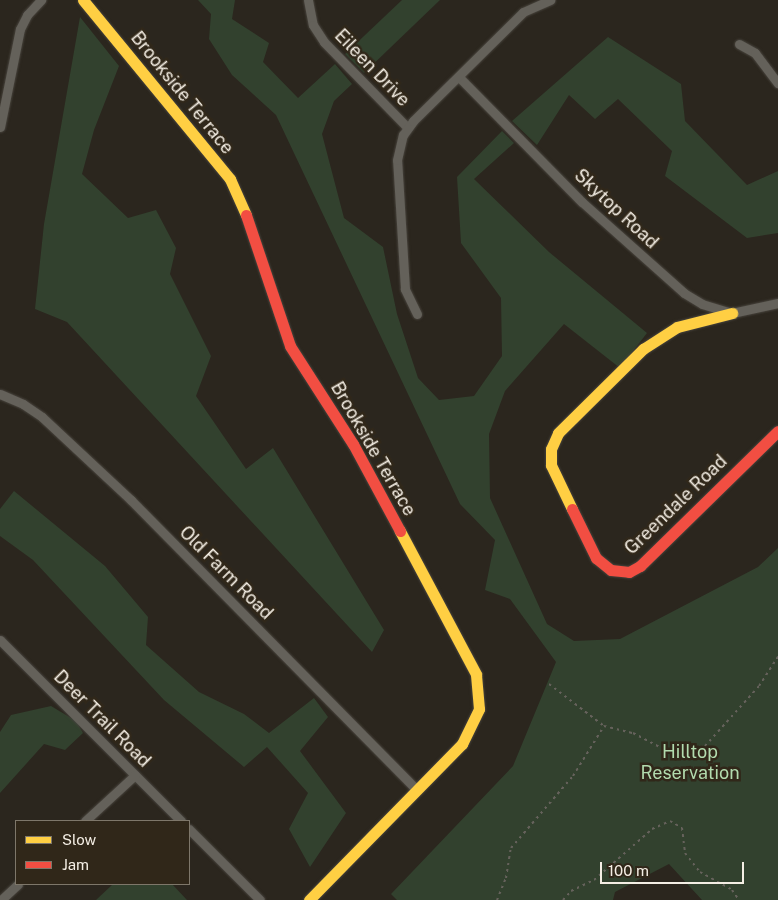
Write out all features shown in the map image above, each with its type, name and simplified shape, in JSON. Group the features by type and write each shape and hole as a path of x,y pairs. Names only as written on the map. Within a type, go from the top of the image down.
{"street":[{"path":"0,127 20,29 27,15 41,0"},
{"name":"Brookside Terrace","path":"83,0 230,179 241,201 290,346 353,444 476,674 479,709 462,744 309,900"},
{"name":"Eileen Drive","path":"308,0 313,25 324,42 408,128"},
{"path":"417,314 405,289 397,169 400,143 408,128 523,12 550,0"},
{"path":"739,44 756,53 778,83"},
{"name":"Skytop Road","path":"459,77 582,202 684,293 702,304 732,313 778,303"},
{"name":"Greendale Road","path":"732,313 677,327 636,356 558,433 551,449 554,470 596,558 605,567 624,572 640,566 778,431"},
{"name":"Old Farm Road","path":"0,394 23,404 42,418 131,500 417,790"},
{"name":"Deer Trail Road","path":"0,640 180,820"},
{"path":"86,820 134,774"},
{"path":"190,830 260,900"},
{"path":"0,900 17,885"}],"path":[{"path":"549,684 604,726 634,733 669,752 705,746 759,686 778,662 778,657"},
{"path":"497,900 506,878 511,848 573,776 604,726"},
{"path":"563,900 571,891 594,880 652,829 670,821 682,828 685,853 700,872 732,890 739,900"}],"green space":[{"name":"Hilltop Reservation","path":"198,0 235,0 232,19 269,43 263,62 298,98 335,64 352,84 334,101 322,134 344,218 383,247 397,314 418,378 439,400 474,396 502,356 501,298 461,243 457,177 502,131 514,143 474,179 549,252 647,333 620,368 564,324 505,391 489,434 490,498 547,624 574,641 620,639 758,567 778,548 778,900 702,900 669,864 615,892 613,900 397,900 391,894 513,766 556,662 510,599 485,590 495,540 460,504 276,115 232,75 209,39 211,14"},
{"path":"402,0 440,0 364,73 345,54"},
{"path":"80,17 119,66 94,130 82,174 128,218 156,210 176,248 170,274 211,356 196,396 246,469 273,448 384,630 372,652 67,322 35,309 44,224"},
{"path":"608,37 681,84 685,121 747,185 778,171 778,233 747,238 665,176 672,151 618,99 595,119 569,95 537,145 512,121"},
{"path":"14,491 105,566 148,617 146,645 199,692 244,714 269,733 314,698 328,717 300,751 346,813 310,867 289,829 308,793 267,747 244,767 164,700 33,560 0,536 0,509"},
{"path":"51,706 76,721 83,733 65,750 44,744 0,793 0,732 11,715"},
{"path":"112,885 173,885 187,900 96,900"}],"traffic: slow":[{"path":"83,0 230,179 246,215"},
{"path":"572,509 551,465 551,449 558,433 643,349 677,327 732,313"},
{"path":"309,900 462,744 479,709 476,674 400,531"}],"traffic: jam":[{"path":"246,215 290,346 353,444 400,531"},
{"path":"572,509 596,558 611,570 629,572 640,566 778,431"}]}
